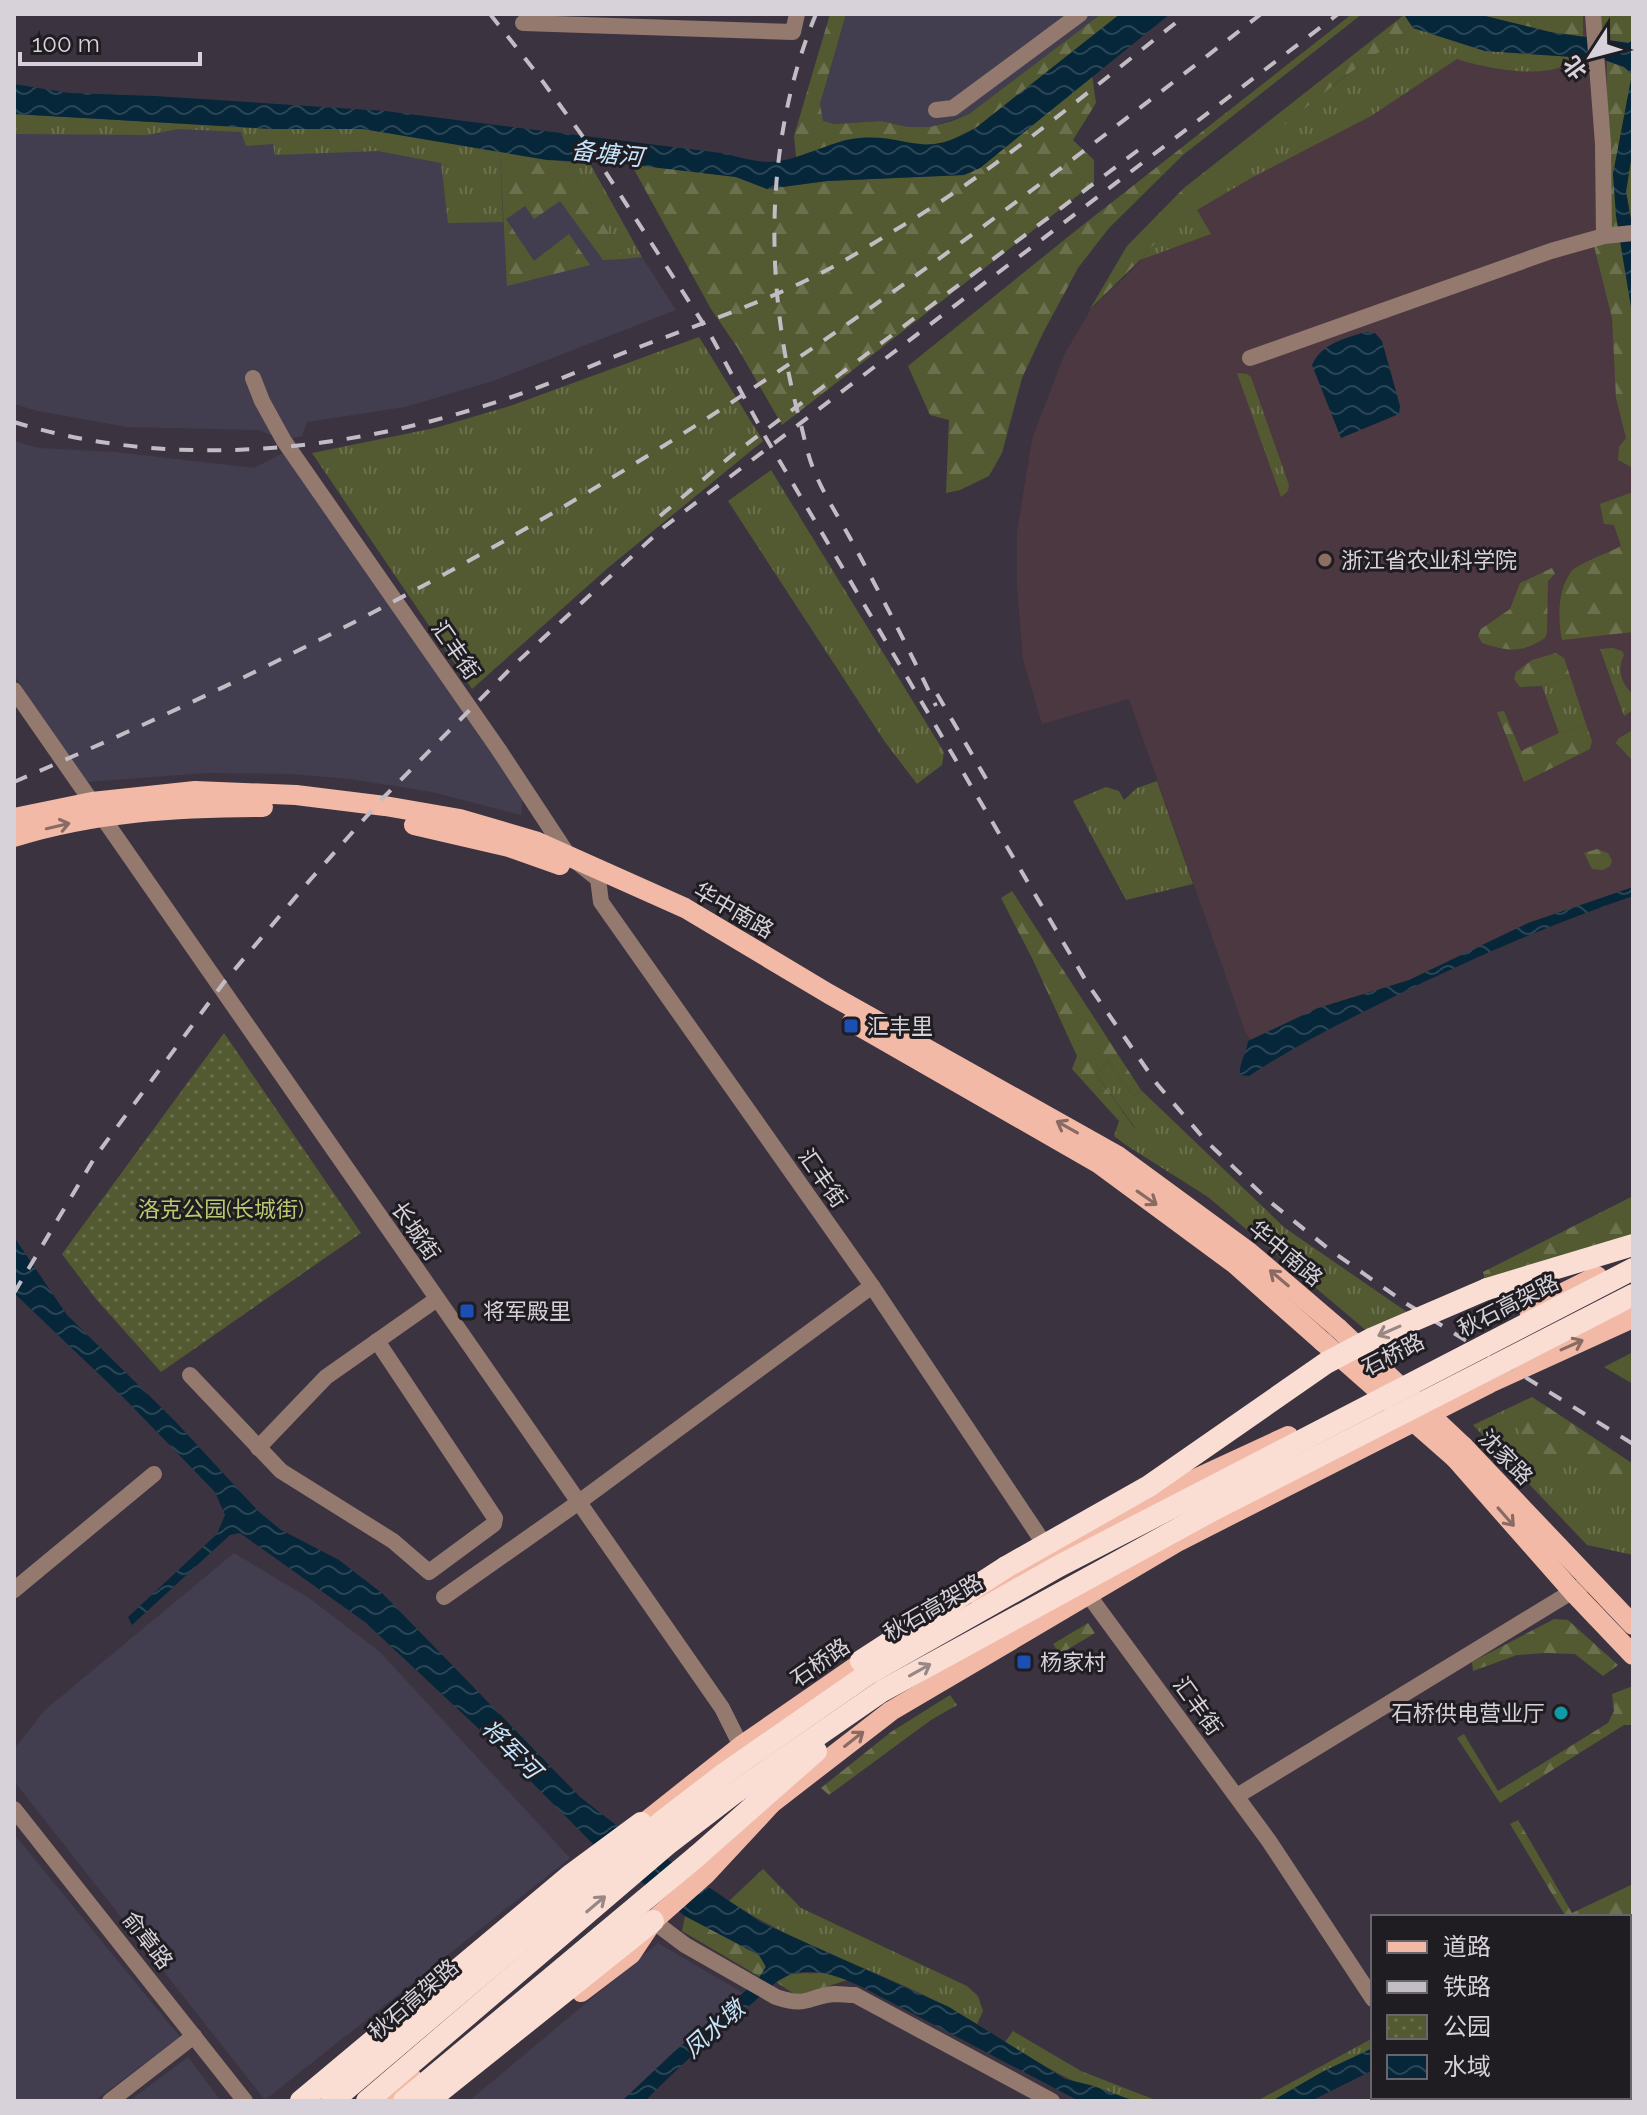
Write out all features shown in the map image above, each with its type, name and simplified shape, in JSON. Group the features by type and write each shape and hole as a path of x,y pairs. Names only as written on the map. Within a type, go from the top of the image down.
{"highway":[{"path":"861,1661 1006,1567 1149,1486 1326,1363 1373,1338 1487,1289 1633,1245"},
{"name":"秋石高架路","path":"332,2101 664,1820 724,1774 868,1674 1059,1566 1633,1269"},
{"path":"367,2101 669,1843 733,1794 882,1691 1211,1511 1633,1295"},
{"path":"404,2101 708,1846 882,1691"},
{"path":"301,2101 499,1935 637,1826"},
{"path":"428,2101 654,1919"}],"main road":[{"name":"华中南路","path":"14,818 97,809 195,791 296,795 460,819 535,841 685,908 829,994 1118,1156 1249,1252 1331,1335"},
{"name":"华中南路","path":"14,837 97,809 283,807 434,828 509,847 598,879 667,911 863,1029 1098,1163 1331,1335"},
{"name":"石桥路","path":"637,1826 741,1746 861,1661 1156,1497 1271,1444 1633,1258"},
{"path":"388,2101 622,1906 771,1804 891,1711 1179,1541 1475,1390 1633,1318"},
{"name":"沈家路","path":"1331,1335 1459,1452 1633,1625"},
{"name":"沈家路","path":"1459,1452 1572,1591 1633,1655"},
{"path":"442,2101 631,1954 654,1919 706,1874 771,1804"},
{"path":"318,2101 595,1860"}],"street":[{"path":"523,23 793,32 797,14"},
{"path":"936,110 953,108 1080,14"},
{"path":"1594,20 1603,144 1604,236"},
{"path":"1250,358 1551,251 1604,236 1633,233"},
{"name":"汇丰街","path":"253,378 284,441 499,750 568,855 598,879 601,902 872,1286 1052,1555 1089,1594 1237,1796 1371,1996"},
{"name":"长城街","path":"14,690 722,1708 771,1804"},
{"path":"444,1597 579,1502 872,1286"},
{"path":"258,1448 326,1377 437,1299"},
{"path":"190,1375 281,1471 393,1541 429,1572 494,1524 495,1518 377,1341"},
{"path":"14,1590 154,1474"},
{"path":"1237,1796 1591,1580"},
{"name":"俞章路","path":"14,1809 245,2101"},
{"path":"654,1919 685,1945 776,1997 790,2002 810,2002 833,1994 855,1995 1052,2101"},
{"path":"110,2101 194,2036"}],"shaded area":[{"path":"846,14 1101,14 969,114 930,127 908,127 881,121 823,122 820,104"},
{"name":"浙江省农业科学院","path":"1427,14 1633,14 1633,892 1530,927 1258,1053 1245,1031 1129,699 1042,724 1023,660 1017,588 1017,532 1032,439 1064,355 1091,309 1133,269 1190,205 1340,80"},
{"path":"14,114 273,129 484,148 547,160 589,162 642,257 676,310 493,381 405,407 307,422 302,436 277,442 273,436 259,430 127,427 14,404"},
{"path":"14,441 39,448 115,452 254,468 283,453 523,795 521,815 432,792 350,779 290,774 207,773 86,782 14,675"},
{"path":"234,1553 309,1598 380,1652 570,1858 265,2100 14,1781 14,1749 45,1710"},
{"path":"14,1834 180,2037 94,2101 14,2101"},
{"path":"658,1943 743,1993 622,2101 469,2101"},
{"path":"188,2057 221,2101 129,2101"}],"green space":[{"path":"830,14 846,14 820,104 823,121 834,124 881,121 908,127 930,127 969,114 1101,14 1120,14 977,127 945,143 925,146 880,139 846,140 796,157 794,136"},
{"path":"1352,14 1362,14 1183,155 1109,228 1078,268 1043,333 1022,378 1002,453 989,476 946,493 949,420 930,415 908,366"},
{"path":"1477,14 1583,15 1583,37 1550,32"},
{"path":"1600,14 1633,14 1633,40 1629,43 1602,39"},
{"path":"1404,15 1413,28 1340,80 1241,160 1190,205 1090,309 1127,246 1184,188"},
{"path":"1413,28 1485,51 1576,57 1566,65 1537,71 1501,69 1457,59 1371,116 1253,177 1197,210 1211,234 1140,260 1190,205 1242,157"},
{"path":"1607,61 1633,74 1613,174 1618,227 1596,229 1606,147"},
{"path":"1092,75 1096,103 1073,140 1094,160 1094,183 782,425 711,309 631,164 736,177 767,189 827,181 964,175 980,168"},
{"path":"14,114 273,129 363,129 500,151 503,222 448,223 441,163 378,151 275,155 273,144 246,146 241,132 178,129 147,135 14,134"},
{"path":"1633,147 1633,217 1631,217 1626,192"},
{"path":"500,151 567,162 624,259 603,260 560,201 534,219 525,206 506,219 534,261 569,234 590,265 507,286"},
{"path":"567,162 589,162 642,257 624,259"},
{"path":"1620,241 1633,319 1633,468 1618,460 1619,447 1626,438 1616,398 1612,318 1594,246"},
{"path":"699,337 763,441 609,567 472,689 312,453 435,428 510,406"},
{"path":"1237,373 1251,377 1289,485 1288,491 1281,497"},
{"path":"771,470 944,752 942,765 917,784 885,742 728,501"},
{"path":"1633,492 1633,632 1562,640 1560,605 1566,579 1580,565 1621,546 1614,525 1604,524 1600,504"},
{"path":"1552,568 1555,574 1548,581 1545,638 1514,650 1482,643 1478,636 1481,629 1510,609 1520,583"},
{"path":"1613,648 1624,655 1621,676 1633,694 1633,710 1624,716 1600,649"},
{"path":"1556,653 1564,658 1570,676 1542,686 1520,687 1514,679 1516,672 1532,660"},
{"path":"1570,676 1586,724 1559,733 1542,686"},
{"path":"1504,711 1521,751 1586,724 1592,741 1590,749 1524,782 1497,712"},
{"path":"1633,730 1633,761 1616,743"},
{"path":"1157,781 1193,884 1126,900 1073,801 1106,787 1119,791 1124,800 1137,788"},
{"path":"1597,849 1608,853 1612,861 1603,870 1592,869 1584,853"},
{"path":"1012,891 1141,1090 1134,1097 1108,1061 1096,1074 1135,1129 1126,1145 1114,1136 1119,1121 1072,1069 1077,1056 1001,898"},
{"name":"洛克公园(长城街)","path":"224,1033 361,1233 161,1372 96,1299 62,1254"},
{"path":"1108,1061 1134,1097 1141,1090 1285,1228 1407,1312 1368,1332 1208,1197 1126,1145 1135,1128 1096,1074"},
{"path":"1633,1196 1633,1235 1487,1289 1483,1272"},
{"path":"1633,1352 1633,1384 1604,1367"},
{"path":"1532,1397 1633,1464 1633,1555 1587,1545 1473,1425"},
{"path":"1543,1404 1633,1464 1633,1503 1593,1482 1577,1463 1560,1461 1537,1476 1527,1471 1513,1445 1521,1434 1514,1417 1528,1406"},
{"path":"1554,1619 1568,1620 1618,1665 1603,1676 1575,1654 1546,1653 1517,1655 1473,1671 1472,1662"},
{"path":"1088,1623 1095,1633 1060,1654 1053,1644"},
{"path":"1633,1686 1633,1725 1624,1725 1500,1803 1457,1738 1464,1734 1498,1791 1608,1723 1614,1711 1612,1694"},
{"path":"950,1695 957,1705 931,1720 829,1795 821,1788 891,1732"},
{"path":"1518,1820 1572,1913 1633,1884 1633,1919 1631,1915 1565,1915 1510,1824"},
{"path":"763,1869 801,1908 967,1986 978,1996 983,2011 977,2024 916,1991 789,1935 729,1901"},
{"path":"685,1916 759,1955 766,1966 760,1977 682,1931"},
{"path":"791,1974 835,1974 847,1980 811,1992 794,1994 776,1982"},
{"path":"1013,2031 1081,2071 1158,2101 1116,2096 1077,2083 1005,2042"},
{"path":"1371,2039 1371,2049 1272,2101 1257,2101"}],"water":[{"name":"备塘河","path":"1120,14 1170,14 980,168 964,175 827,181 767,189 736,177 617,163 547,160 363,129 273,129 14,114 14,84 69,93 385,111 721,153 751,160 781,161 859,138 929,144 958,137 977,127"},
{"path":"1404,14 1477,14 1550,32 1628,43 1633,40 1633,147 1626,192 1633,231 1633,319 1616,216 1613,174 1632,74 1624,67 1602,59 1485,51 1413,28"},
{"path":"1365,332 1375,333 1382,341 1400,406 1399,414 1341,438 1312,365 1328,347"},
{"path":"1633,887 1633,896 1449,970 1318,1035 1249,1076 1240,1075 1248,1041 1318,1008 1409,980 1528,923"},
{"path":"14,1237 67,1315 174,1420 258,1511 281,1530 339,1560 383,1594 580,1797 616,1825 762,1923 949,2007 1065,2079 1134,2101 1079,2101 866,1989 839,1977 809,1972 789,1975 773,1984 645,2101 622,2101 756,1982 766,1967 759,1955 685,1916 592,1843 478,1728 365,1622 240,1533 230,1535 132,1625 128,1617 217,1534 225,1515 215,1492 124,1398 15,1294"},
{"path":"1371,2049 1371,2071 1311,2101 1272,2101"}],"railway":[{"path":"490,14 581,134 710,334 766,438 1089,986 1157,1084 1205,1140 1269,1201 1330,1250 1407,1304 1633,1444"},
{"path":"816,14 786,113 778,164 775,268 788,371 817,478 936,706"},
{"path":"14,422 77,438 141,447 205,450 270,448 335,441 399,429 523,393 756,303 850,257 983,172 1187,14"},
{"path":"14,782 173,711 328,635 481,554 631,466 874,306 1108,133 1261,14"},
{"path":"14,1293 95,1157 225,981 382,799 515,664 664,527 1338,14"},
{"path":"660,516 731,456 1149,142"},
{"path":"937,694 988,782"}],"place":[{"name":"浙江省农业科学院","path":"1325,560"},
{"name":"汇丰里","path":"851,1026"},
{"name":"将军殿里","path":"467,1311"},
{"name":"杨家村","path":"1024,1662"},
{"name":"石桥供电营业厅","path":"1561,1713"}],"water label":[{"name":"将军河","path":"511,1749"},
{"name":"凤水墩","path":"714,2029"}]}
